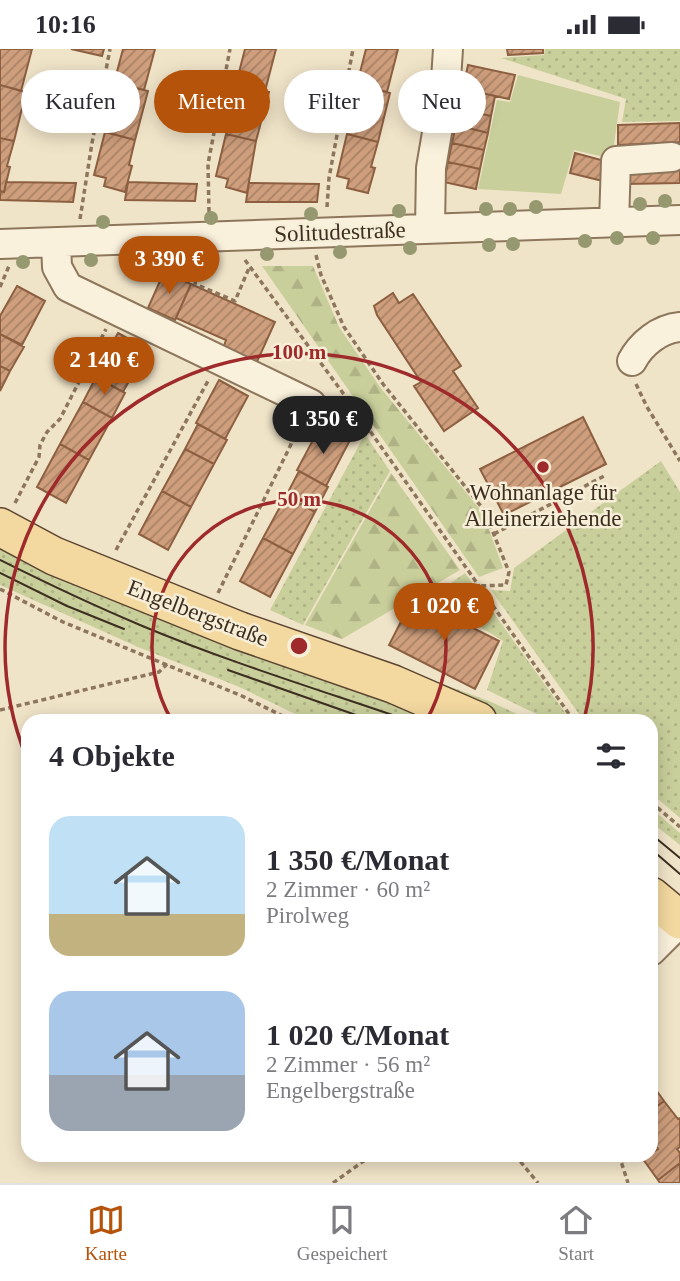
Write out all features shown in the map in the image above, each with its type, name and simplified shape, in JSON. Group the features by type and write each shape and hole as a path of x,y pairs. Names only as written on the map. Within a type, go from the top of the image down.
{"main road":[{"name":"Engelbergstraße","path":"5,521 54,557 240,631 393,684 462,714"},
{"path":"658,902 680,921"}],"street":[{"path":"430,228 431,167 446,80 448,49"},
{"path":"614,222 617,161 672,157"},
{"name":"Solitudestraße","path":"0,244 680,221"},
{"path":"66,242 57,267 68,287 312,404"},
{"path":"632,362 640,346 671,328 680,327"},
{"path":"658,944 680,921"}],"path":[{"path":"66,242 92,143 110,49"},
{"path":"209,212 208,165 230,49"},
{"path":"327,207 329,178 353,49"},
{"path":"312,233 317,262 344,327 383,384 484,510 509,572 506,585 477,586"},
{"path":"237,236 238,251 351,404 570,714"},
{"path":"199,264 195,284 235,301 250,267"},
{"path":"5,521 39,457 40,445 47,432 60,419 116,311"},
{"path":"110,561 220,360"},
{"path":"632,362 633,377 647,407 680,461"},
{"path":"215,598 312,404"},
{"path":"494,534 606,475"},
{"path":"0,589 63,622 243,696 279,714"},
{"path":"0,710 159,672 167,664"},
{"path":"658,808 680,827"},
{"path":"333,1183 362,1162"},
{"path":"521,1162 538,1183"},
{"path":"621,1162 628,1183"}],"green space":[{"path":"545,49 680,49 680,121 622,122 626,99 501,58 544,55"},
{"path":"518,75 620,102 612,159 574,150 561,194 478,189 497,100 510,102"},
{"path":"262,266 313,266 339,327 380,387 483,513 503,568 479,577"},
{"path":"365,434 390,471 303,625 270,610"},
{"path":"661,461 680,492 680,818 658,799 658,714 579,714 491,590 510,591 514,568"},
{"path":"391,473 460,570 342,639 305,625"},
{"path":"0,543 441,714 295,714 237,686 138,647 0,585"},
{"path":"465,573 566,714 537,714 487,690 503,641 431,597"},
{"path":"367,656 517,714 492,714"},
{"path":"658,814 680,833 680,845 658,828"}],"building":[{"path":"0,49 32,49 26,70 21,70 21,91 0,85"},
{"path":"71,49 104,49 102,56"},
{"path":"123,49 155,49 144,90 140,89 140,70 117,70"},
{"path":"245,49 276,49 270,72 240,70"},
{"path":"366,49 398,49 387,92 384,91 384,70 361,70"},
{"path":"507,49 543,49 543,53 508,55"},
{"path":"468,65 515,75 509,99 486,94 486,70 467,70"},
{"path":"0,85 21,91 21,112 14,141 0,138"},
{"path":"140,89 148,91 140,121"},
{"path":"384,91 390,93 384,118"},
{"path":"486,94 495,96 491,116 486,115"},
{"path":"486,115 491,116 486,132"},
{"path":"680,123 680,142 618,145 618,125"},
{"path":"105,133 135,140 125,192 104,186 106,178 94,175"},
{"path":"109,133 137,133 135,140"},
{"path":"226,133 258,133 256,141"},
{"path":"347,133 380,133 378,142"},
{"path":"454,133 488,133 484,150 452,143"},
{"path":"226,134 256,141 247,193 226,187 228,179 216,176"},
{"path":"347,134 378,142 368,193 347,188 349,179 337,176"},
{"path":"0,138 14,141 4,192 0,191"},
{"path":"452,143 484,150 480,169 448,162"},
{"path":"575,153 612,163 607,182 570,173"},
{"path":"448,162 480,169 476,189 444,182"},
{"path":"680,163 680,183 626,184 626,164"},
{"path":"6,182 76,183 73,202 0,200 0,191 4,192"},
{"path":"128,182 197,184 195,201 125,200"},
{"path":"249,183 319,184 317,202 246,202"},
{"path":"164,272 191,284 175,320 148,308"},
{"path":"191,284 275,322 256,364 223,349 226,340 176,318"},
{"path":"17,286 45,301 22,345 0,334 0,316"},
{"path":"393,293 399,303 413,294 461,366 453,371 478,408 444,431 414,386 421,382 377,315 374,306"},
{"path":"118,333 147,349 123,392 94,376"},
{"path":"0,334 24,347 10,371 0,366"},
{"path":"0,366 10,371 0,391"},
{"path":"96,377 125,393 112,418 83,402"},
{"path":"219,380 248,396 225,439 196,423"},
{"path":"83,402 112,418 89,460 60,444"},
{"name":"Wohnanlage für Alleinerziehende","path":"583,417 606,464 504,515 480,469"},
{"path":"198,424 227,440 214,464 185,449"},
{"path":"320,427 349,442 326,486 297,470"},
{"path":"60,444 89,460 66,503 37,487"},
{"path":"185,449 214,464 191,507 162,491"},
{"path":"299,471 328,487 315,512 286,496"},
{"path":"162,491 191,507 168,550 139,534"},
{"path":"286,496 315,512 293,554 263,538"},
{"path":"263,538 293,554 270,597 240,581"},
{"path":"413,598 499,641 475,689 389,645"},
{"path":"658,1093 664,1101 658,1106"},
{"path":"664,1101 678,1119 680,1118 680,1147 677,1149 680,1163 658,1180 645,1162 658,1162 658,1106"},
{"path":"680,1163 680,1183 660,1183 658,1180"}],"tram line":[{"path":"0,560 87,602 173,638 389,714"},
{"path":"0,573 67,606 124,629"},
{"path":"228,670 353,714"},
{"path":"658,840 680,858"},
{"path":"658,855 680,874"}],"place":[{"name":"Wohnanlage für Alleinerziehende","path":"543,467"}]}
